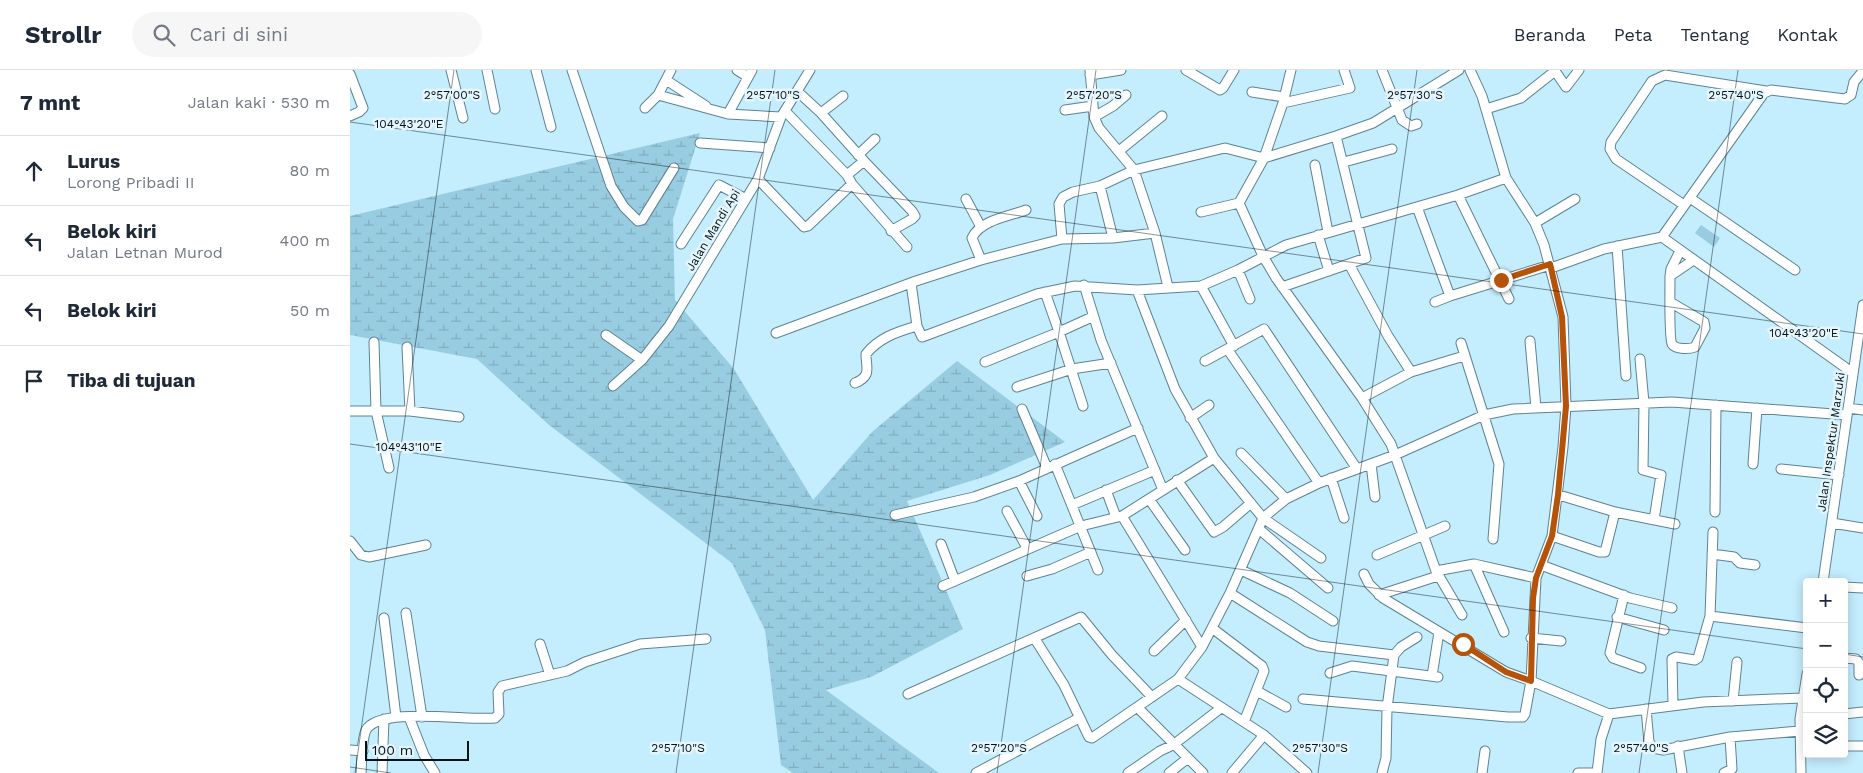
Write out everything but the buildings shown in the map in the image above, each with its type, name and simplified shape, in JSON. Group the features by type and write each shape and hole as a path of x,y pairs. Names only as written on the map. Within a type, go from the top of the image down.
{"street":[{"path":"451,70 463,118"},
{"path":"486,70 495,109"},
{"path":"536,70 552,127"},
{"path":"572,70 617,198 640,221 674,168"},
{"path":"645,108 658,95 671,70"},
{"path":"728,114 750,74 737,70"},
{"name":"Jalan Mandi Api","path":"613,386 642,360 669,326 758,179 783,114 810,70"},
{"path":"1121,70 1090,72 1094,117 1099,128 1134,170 1156,233 1168,288"},
{"path":"1186,70 1220,90 1234,70"},
{"path":"1201,212 1239,203 1264,158 1291,70"},
{"path":"1382,70 1397,109 1404,121 1411,126 1417,124"},
{"path":"1062,239 1060,204 1063,197 1086,188 1100,186 1134,170 1224,148 1264,158 1336,136 1373,123 1459,70"},
{"path":"1303,699 1387,708 1523,717 1527,710 1531,681 1531,638 1536,578 1552,536 1558,495 1566,406 1562,317 1551,266 1534,223 1506,178 1486,109 1470,70"},
{"path":"1486,109 1522,98 1555,70 1564,86 1566,86 1579,70"},
{"path":"1252,92 1283,100 1350,88 1348,71"},
{"path":"1795,270 1687,201 1616,159 1610,149 1611,142 1652,82 1665,76 1766,92 1845,99 1851,95 1855,81 1861,77 1863,71"},
{"path":"350,74 363,108 350,116"},
{"path":"666,80 712,110"},
{"path":"798,91 821,113 914,216 891,231"},
{"path":"1435,302 1501,280 1618,246 1662,237 1761,96 1766,92"},
{"path":"658,95 728,114 783,114 847,175 852,184 891,231 907,247"},
{"path":"1094,117 1113,106 1126,95"},
{"path":"821,113 843,96"},
{"path":"1065,110 1093,106"},
{"path":"1119,151 1162,116"},
{"path":"1282,287 1366,258 1344,162 1336,136"},
{"path":"847,175 876,139"},
{"path":"700,143 770,148"},
{"path":"1344,162 1392,150"},
{"path":"1315,165 1329,271"},
{"path":"911,283 917,326 922,337 1045,292 1084,285 1137,290 1201,286 1238,270 1286,245 1458,195 1506,178"},
{"path":"758,179 804,227 808,226 852,184"},
{"path":"681,244 719,185 746,199"},
{"path":"1100,186 1113,238"},
{"path":"1458,195 1509,299"},
{"path":"966,199 981,227"},
{"path":"1534,223 1575,199"},
{"path":"1239,203 1262,256 1362,398 1391,444 1437,573 1462,615"},
{"path":"1417,207 1450,296"},
{"path":"981,260 972,238 981,227 1026,210"},
{"path":"776,333 911,283 981,260 1062,239 1113,238 1156,233"},
{"path":"1662,237 1692,261 1853,374"},
{"path":"1618,246 1626,376"},
{"path":"1670,302 1704,322 1705,328 1695,347 1687,349 1672,343 1670,302 1670,276 1671,268 1680,252"},
{"path":"1670,276 1692,261"},
{"path":"1349,264 1388,336 1411,372"},
{"path":"1238,270 1250,299"},
{"path":"1084,285 1092,317 1162,490"},
{"path":"1201,286 1231,348 1319,483"},
{"path":"1137,290 1175,390 1214,458 1263,518 1321,558"},
{"path":"1045,292 1083,406"},
{"name":"Jalan Inspektur Marzuki","path":"1824,578 1863,309"},
{"path":"985,362 1092,317"},
{"path":"855,383 865,377 868,372 866,354 881,339 893,333 917,326"},
{"path":"1205,361 1264,330 1357,469"},
{"path":"606,334 642,360"},
{"path":"1530,341 1536,408"},
{"path":"374,342 376,411 388,468"},
{"path":"1461,343 1499,464 1493,539"},
{"path":"407,347 410,411"},
{"path":"1362,398 1411,372 1464,356"},
{"path":"1640,359 1644,403 1643,470 1661,475 1654,520"},
{"path":"1017,386 1072,369 1111,363"},
{"path":"1035,639 1064,684 1079,718 1089,737 1092,738 1178,679 1202,646 1230,594 1263,518 1286,499 1319,483 1395,455 1484,415 1513,409 1644,403 1863,410"},
{"path":"1190,418 1209,405"},
{"path":"1715,512 1716,405"},
{"path":"1753,464 1757,408"},
{"path":"1022,409 1072,505 1098,570"},
{"path":"350,411 410,411 459,417"},
{"path":"895,515 974,497 1020,482 1051,466 1138,428"},
{"path":"1241,453 1286,499"},
{"path":"944,586 1027,548 1081,526 1119,517 1214,458"},
{"path":"1371,464 1375,497"},
{"path":"1781,469 1839,475"},
{"path":"1072,505 1154,470"},
{"path":"1331,478 1344,518"},
{"path":"1177,480 1214,532 1224,527 1251,503"},
{"path":"1020,482 1037,516"},
{"path":"1106,490 1119,517 1202,646"},
{"path":"1558,495 1615,512 1675,524"},
{"path":"1149,499 1185,550"},
{"path":"1007,511 1027,548"},
{"path":"1552,536 1605,552 1615,512"},
{"path":"1832,523 1863,528"},
{"path":"1378,555 1445,526"},
{"path":"1259,530 1328,588"},
{"path":"1673,706 1672,659 1676,657 1695,660 1698,658 1710,616 1714,532"},
{"path":"350,541 362,555 369,557 426,545"},
{"path":"941,544 955,581"},
{"path":"1027,576 1052,569 1091,552"},
{"path":"1712,554 1734,556 1740,563 1755,565"},
{"path":"1379,595 1437,573 1474,564 1536,578"},
{"path":"1474,564 1504,632"},
{"path":"1541,565 1624,595 1672,608"},
{"path":"1241,570 1290,593 1333,621"},
{"path":"1364,574 1379,595 1439,632 1463,644 1506,672 1609,714 1673,706 1801,698"},
{"path":"1848,587 1863,588"},
{"path":"1230,594 1307,642 1319,646 1394,655"},
{"path":"1624,595 1610,649 1611,656 1641,668"},
{"path":"406,613 422,717"},
{"path":"1710,616 1803,628"},
{"path":"908,694 1082,617 1112,655 1152,697"},
{"path":"1617,617 1664,630"},
{"path":"384,618 396,718"},
{"path":"1154,651 1186,620"},
{"path":"1212,628 1262,666 1264,677 1244,722"},
{"path":"1330,673 1352,666 1435,676 1439,632"},
{"path":"1382,773 1386,758 1387,708 1394,655 1401,647 1418,637"},
{"path":"1531,638 1561,641"},
{"path":"361,773 366,731 372,724 384,719 409,717 495,718 499,714 498,692 502,686 550,675 640,644 706,639"},
{"path":"540,644 550,675"},
{"path":"1848,658 1856,659 1859,662 1859,675"},
{"path":"1733,701 1737,662"},
{"path":"1178,679 1264,735 1307,773"},
{"path":"1257,690 1286,707"},
{"path":"1803,690 1801,698 1803,719 1800,730 1803,743"},
{"path":"1138,708 1203,773"},
{"path":"1128,773 1160,751 1174,745 1221,708"},
{"path":"1646,709 1649,742 1653,748 1664,750 1730,737 1800,730"},
{"path":"1848,714 1863,712"},
{"path":"1578,773 1597,773 1600,739 1609,714"},
{"path":"409,717 424,755 435,773"},
{"path":"976,773 1079,718"},
{"path":"382,773 384,719"},
{"path":"1232,773 1264,735"},
{"path":"1724,773 1732,769 1730,737"},
{"path":"1678,746 1682,773"},
{"path":"1848,746 1863,746"},
{"path":"350,750 363,752"},
{"path":"1482,773 1485,751"},
{"path":"1801,773 1803,756"},
{"path":"1169,773 1188,758"}],"green space":[{"path":"700,133 673,219 675,300 734,369 813,500 872,432 957,361 1065,442 990,475 907,501 963,629 871,677 826,690 939,773 793,773 781,765 765,630 732,563 549,425 477,359 350,335 350,216"},
{"path":"1701,225 1720,238 1714,247 1695,233"}],"route":[{"path":"1463,644 1506,672 1531,681 1533,598 1536,578 1552,536 1558,495 1566,406 1564,345 1562,317 1550,264 1501,280"}]}
